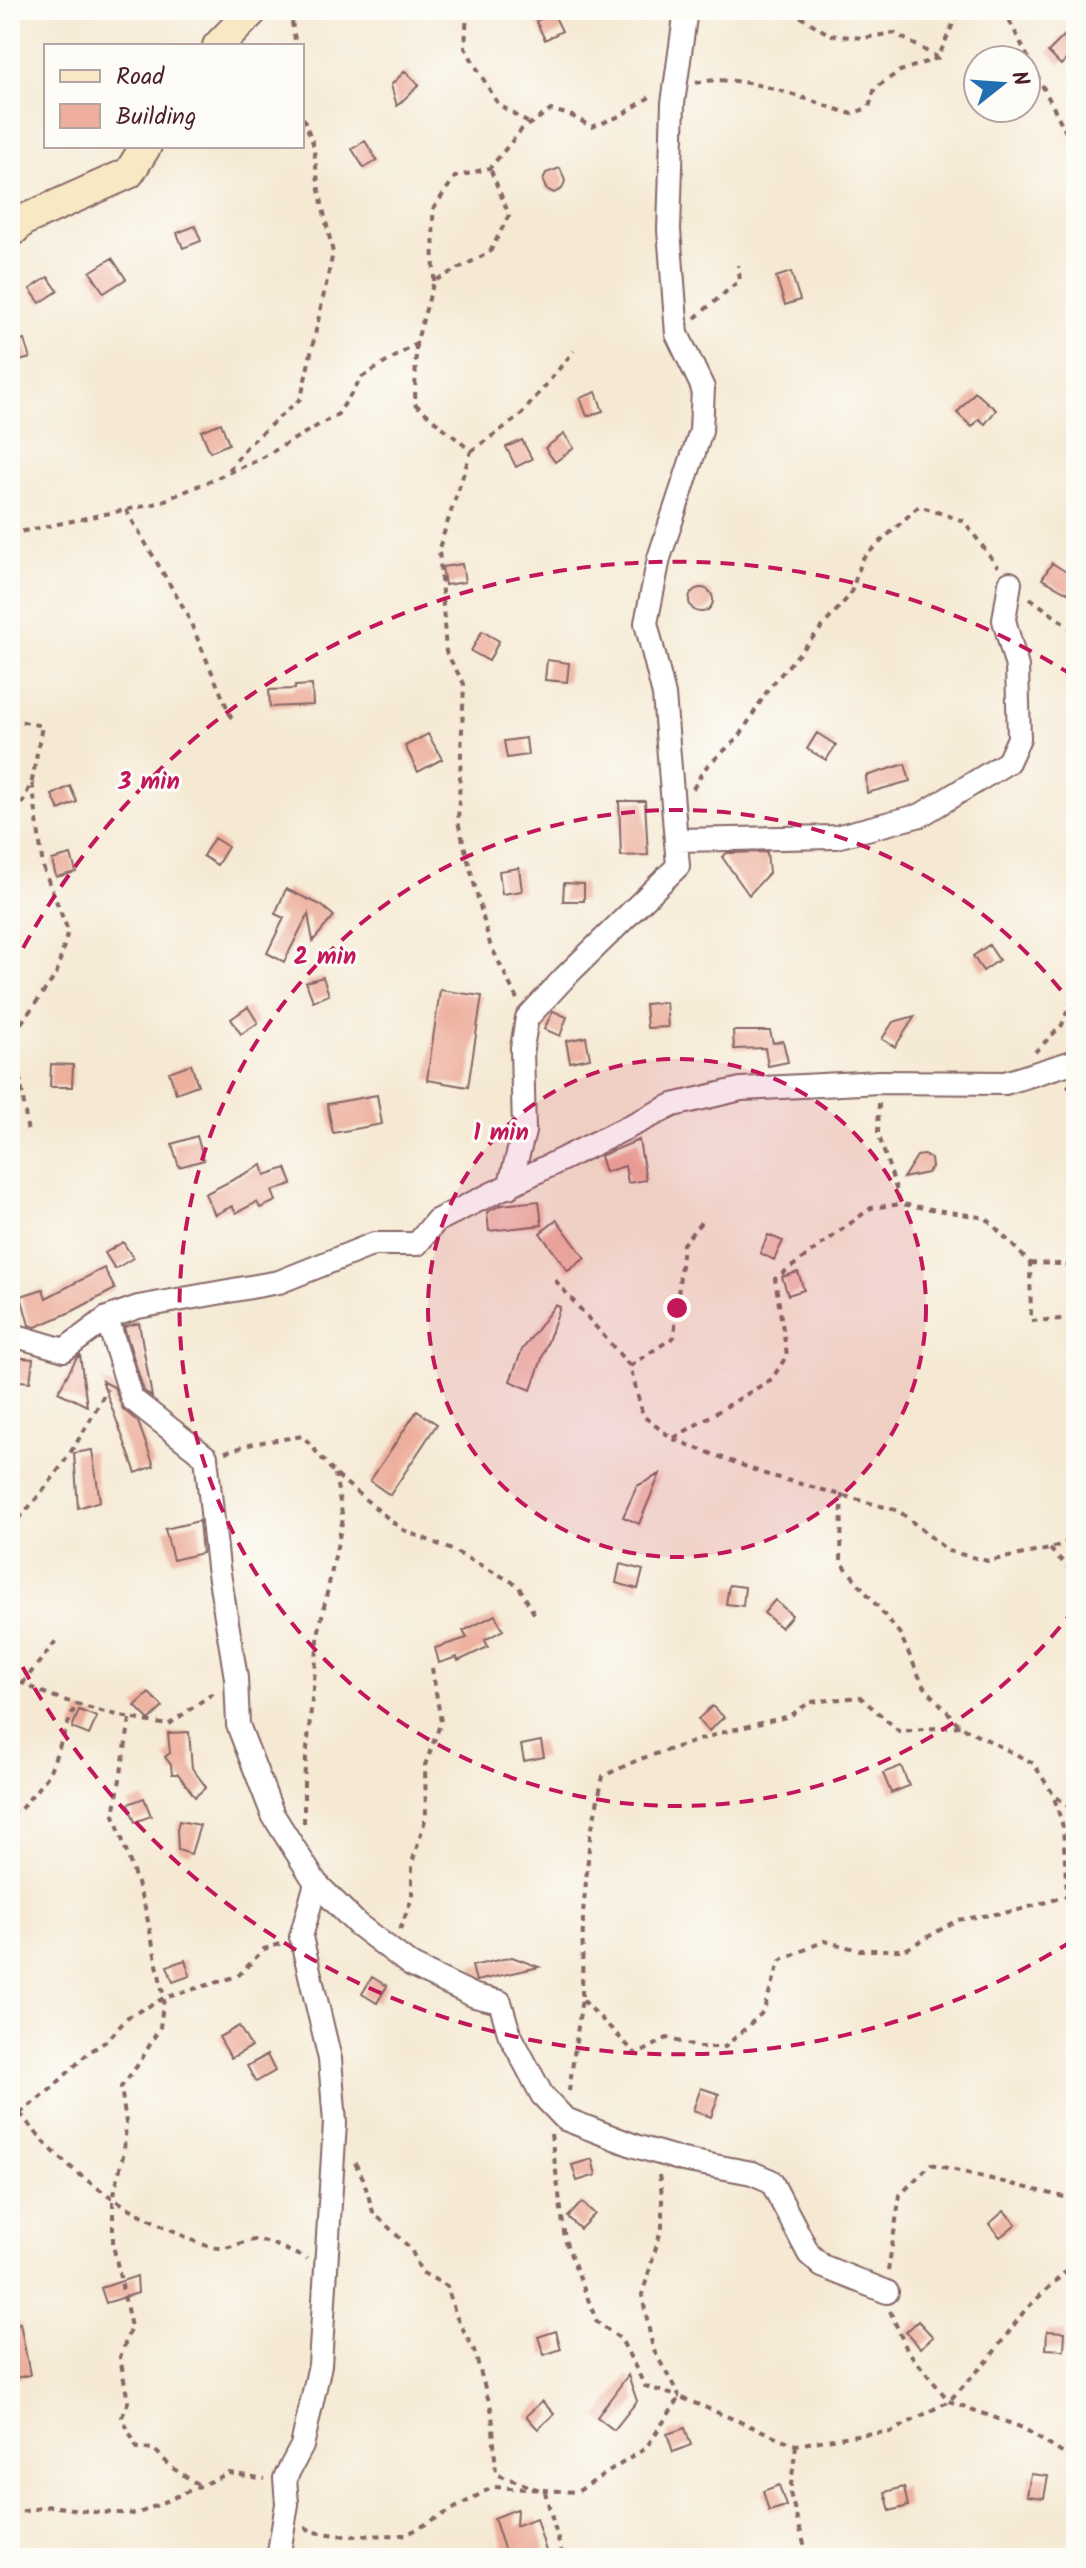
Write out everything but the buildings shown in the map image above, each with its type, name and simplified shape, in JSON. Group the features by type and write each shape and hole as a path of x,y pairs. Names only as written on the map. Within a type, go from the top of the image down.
{"street":[{"path":"220,44 253,10"},
{"path":"509,1187 524,1132 522,1048 527,1018 678,866 664,695 646,623 659,558 701,431 703,388 677,334 669,230 673,103 686,10"},
{"path":"10,233 24,220 129,173 145,148"},
{"path":"675,832 836,837 921,815 1008,762 1019,738 1017,667 1004,620 1010,583"},
{"path":"10,1334 64,1350 107,1318 138,1307 279,1282 374,1244 417,1244 436,1221 673,1105 741,1089 880,1082 1005,1083 1076,1061"},
{"path":"107,1318 132,1399 206,1457 218,1567 236,1678 238,1725 273,1815 316,1883 357,1924 424,1972 475,1996 500,2002 509,2033 542,2095 565,2119 655,2152 752,2173 771,2181 809,2254 822,2266 887,2292"},
{"path":"278,2558 287,2504 285,2478 302,2446 320,2365 335,2123 330,2059 301,1937 316,1883"}],"path":[{"path":"290,10 296,44"},
{"path":"467,10 465,48 498,104 530,124"},
{"path":"790,10 830,35 863,38 894,33 938,58"},
{"path":"1004,10 1076,152"},
{"path":"227,473 247,446 301,398 333,253 319,190 313,143 304,120"},
{"path":"471,451 415,404 416,344 434,281 490,252 509,215 490,168"},
{"path":"677,334 740,280 738,265"},
{"path":"10,534 158,503 256,461 338,414 362,377 416,344"},
{"path":"527,1018 490,944 458,822 464,684 446,652 439,548 471,451 520,416 574,351"},
{"path":"675,832 704,769 739,737 769,688 850,595 863,558 919,506 964,521 1010,583 1076,632"},
{"path":"126,510 186,612 232,719"},
{"path":"10,719 42,726 32,781 10,832"},
{"path":"28,1134 12,1034 56,975 68,931 43,867 32,781"},
{"path":"1033,1054 1062,1025 1076,988"},
{"path":"880,1082 878,1133 901,1204"},
{"path":"673,1439 772,1379 787,1355 775,1279 871,1208 901,1204 986,1218 1030,1263 1031,1321 1076,1318"},
{"path":"630,1366 674,1337 683,1244 703,1220"},
{"path":"1030,1263 1076,1267"},
{"path":"555,1280 630,1366 643,1416 673,1439 765,1474 899,1511 948,1551 988,1561 1050,1549 1076,1538"},
{"path":"10,1527 38,1500 85,1431 111,1382"},
{"path":"206,1457 256,1443 303,1436 335,1474 401,1529 452,1550 518,1585 536,1617"},
{"path":"304,1823 304,1779 319,1630 343,1519 335,1474"},
{"path":"582,1998 637,2055 667,2038 697,2047 725,2047 763,2012 780,1961 824,1941 859,1950 905,1950 957,1920 1015,1911 1067,1896 1063,1827 1053,1794 1033,1763 960,1726 923,1685 900,1634 841,1562 842,1494"},
{"path":"1050,1549 1076,1575"},
{"path":"22,1684 59,1637"},
{"path":"392,1951 412,1898 412,1863 426,1817 425,1765 441,1722 432,1668"},
{"path":"10,1675 22,1684 76,1703 130,1719 168,1725 236,1678"},
{"path":"565,2119 582,1998 584,1899 590,1837 603,1776 640,1759 724,1732 790,1716 810,1702 860,1697 899,1731 960,1726"},
{"path":"10,1811 19,1811 48,1776 76,1703"},
{"path":"130,1719 114,1815 145,1907 164,1998 160,2027 121,2087 125,2137 113,2199 113,2245 131,2327 120,2357 128,2402 122,2417 137,2448 154,2449 171,2467 202,2487"},
{"path":"1053,1794 1076,1813"},
{"path":"10,2121 51,2089 88,2053 108,2040 128,2017 164,1998 238,1976 264,1949 301,1937"},
{"path":"542,2095 552,2138 565,2240 597,2322 621,2339 645,2386 680,2397 796,2445 891,2432 949,2401 988,2360 1025,2310 1076,2262"},
{"path":"20,2113 42,2142 73,2170 113,2199 193,2240 222,2249 254,2240 324,2265"},
{"path":"335,2123 363,2178 373,2212 411,2249 421,2272 447,2286 456,2316 474,2350 492,2412 496,2474 545,2492"},
{"path":"655,2152 662,2195 662,2227 642,2295 653,2349 680,2397"},
{"path":"1076,2200 931,2164 900,2195 888,2256 887,2292 887,2301 907,2350 949,2401 1023,2428 1076,2462"},
{"path":"285,2515 313,2532 346,2536 406,2535 493,2487 577,2492 646,2448 680,2397"},
{"path":"796,2445 790,2493 804,2544 804,2558"},
{"path":"10,2514 50,2506 137,2514 229,2473 262,2479 285,2478"},
{"path":"545,2492 563,2558"}]}
